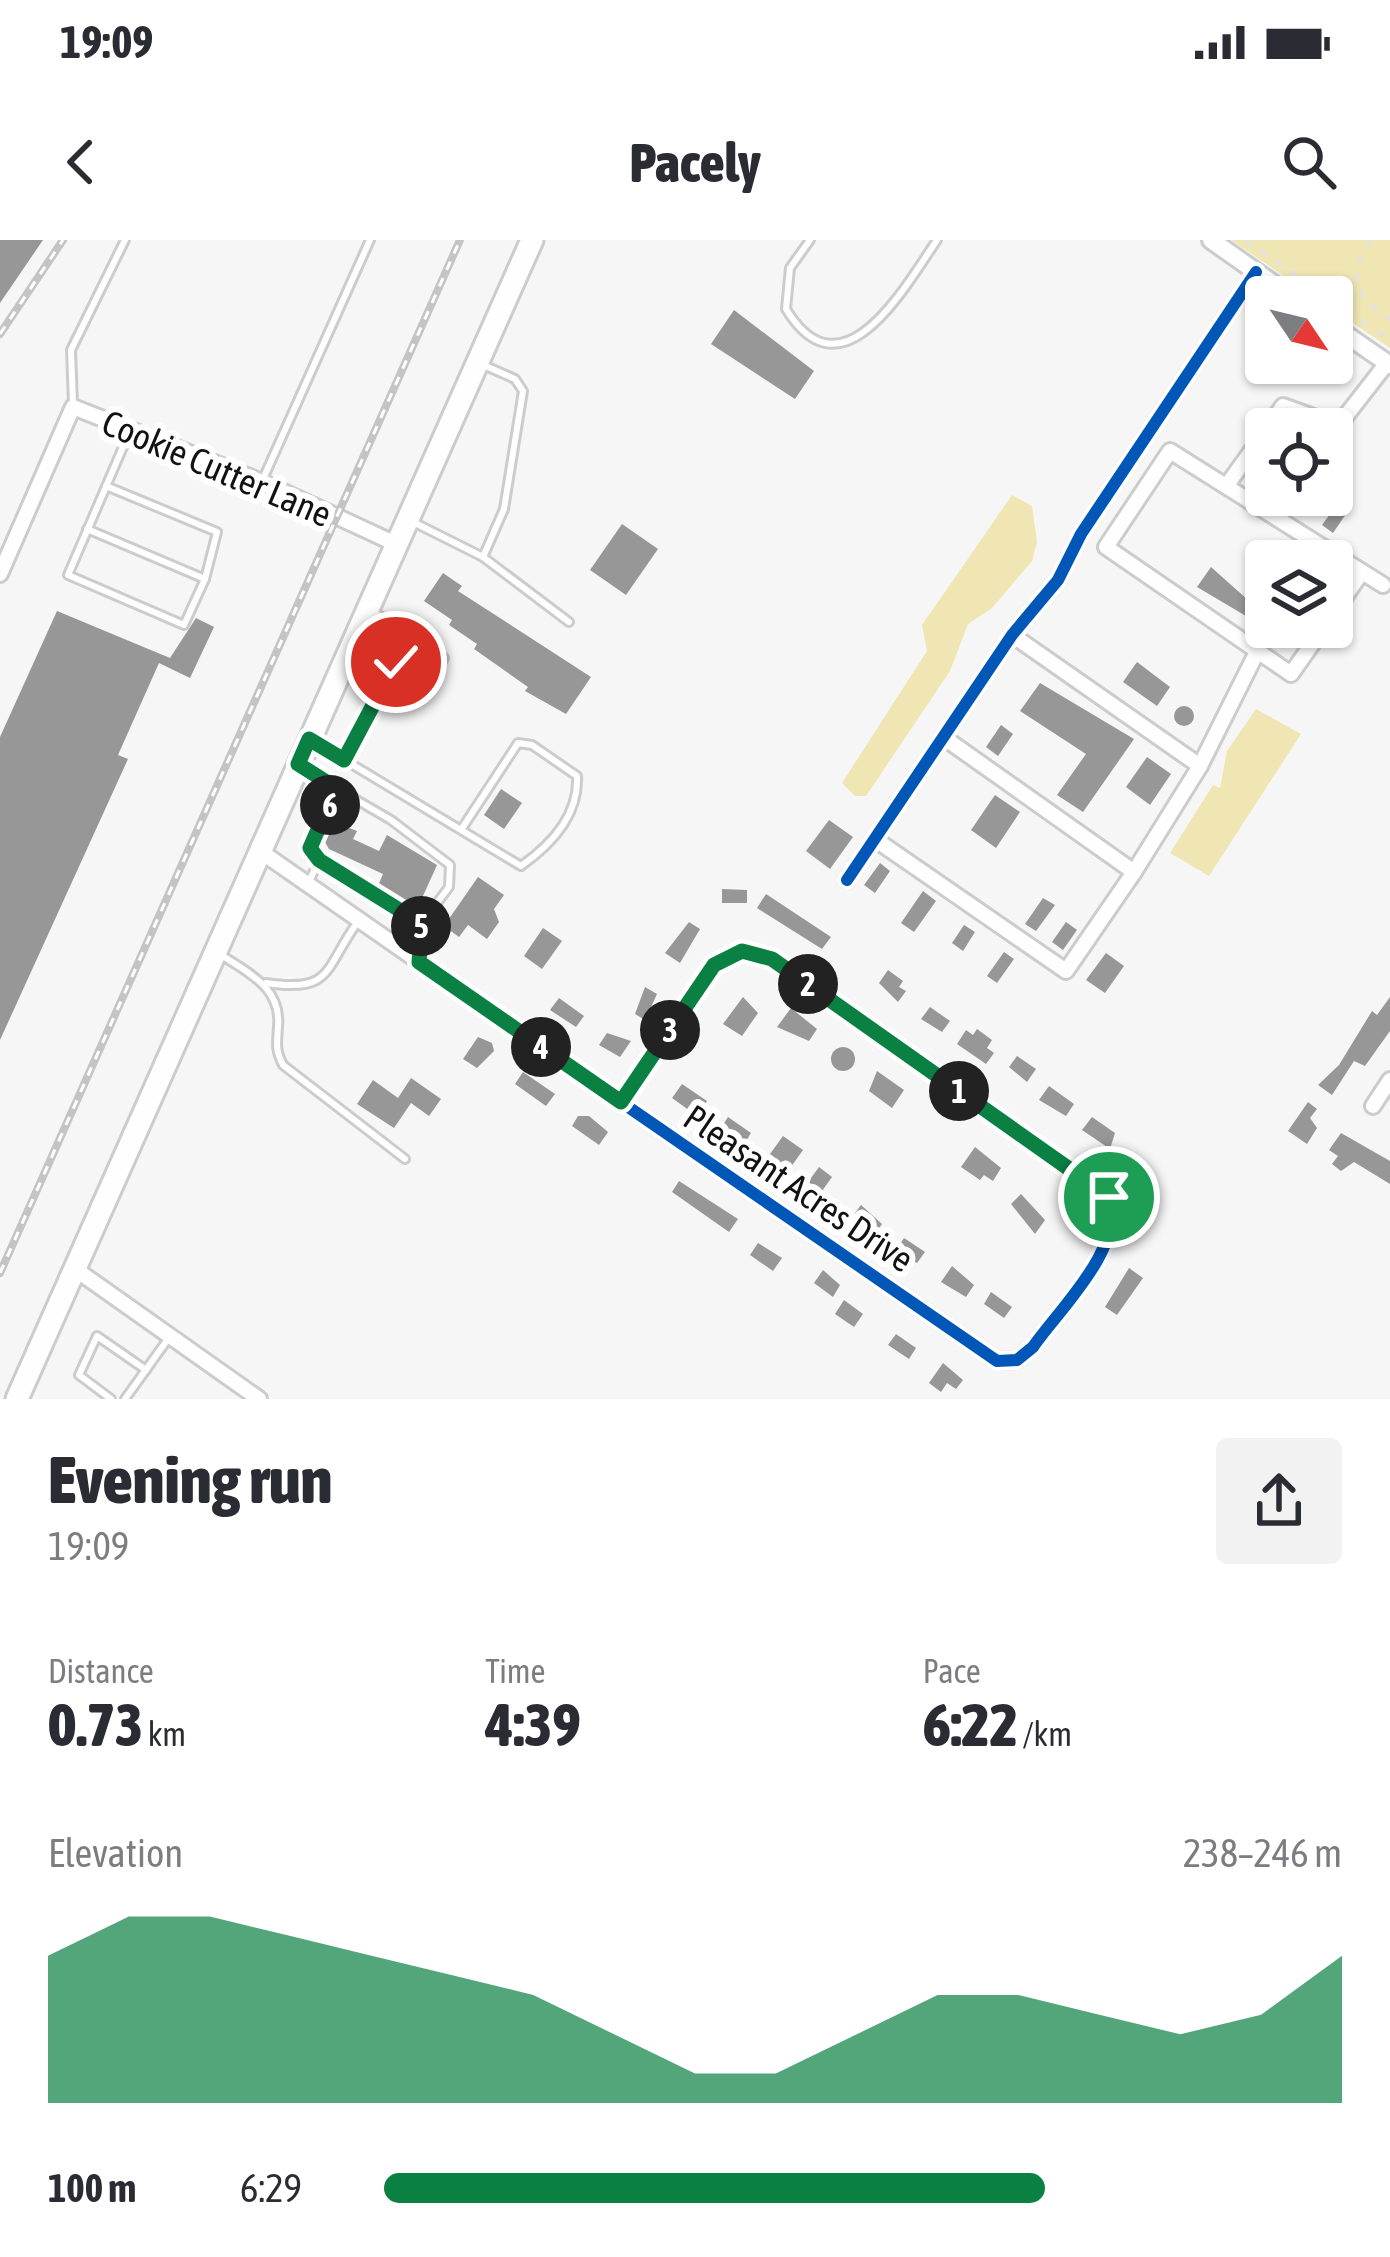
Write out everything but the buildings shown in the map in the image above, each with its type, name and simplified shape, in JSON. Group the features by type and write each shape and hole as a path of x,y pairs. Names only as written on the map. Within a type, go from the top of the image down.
{"main road":[{"path":"17,1399 532,240"}],"street":[{"path":"1210,240 1262,276"},
{"path":"847,880 1012,635 1058,580 1081,534 1256,272"},
{"path":"1353,340 1388,364 1353,408"},
{"name":"Cookie Cutter Lane","path":"0,574 73,407 262,482 396,544"},
{"path":"1146,436 1383,585"},
{"path":"1106,548 1169,451"},
{"path":"1228,485 1245,461"},
{"path":"1081,534 1291,674 1309,648"},
{"path":"1353,585 1362,572"},
{"path":"1012,635 1200,766"},
{"path":"876,840 1066,971 1200,766 1258,650"},
{"path":"943,737 1134,872"},
{"name":"Pleasant Acres Drive","path":"260,851 621,1102 997,1361 1017,1360 1034,1347 1106,1244 1115,1216 1109,1197 772,959 742,951 714,965 621,1102"},
{"path":"1373,1106 1390,1080"},
{"path":"75,1269 259,1399"}],"lane":[{"path":"73,407 71,350 110,260 125,240"},
{"path":"262,482 370,240"},
{"path":"810,240 790,268 786,310 824,344 840,345 864,334 891,308 937,240"},
{"path":"477,363 514,379 524,392 504,509 483,557"},
{"path":"106,486 217,532 205,579 184,625 68,574 87,529 106,486 131,430"},
{"path":"408,519 483,557 569,622"},
{"path":"87,529 205,579"},
{"path":"344,760 396,662 431,682 444,658 368,608"},
{"path":"309,739 521,866 545,850 571,812 578,776 532,745 518,743 461,830"},
{"path":"298,764 391,820 450,865 449,887 422,924 419,962"},
{"path":"336,788 310,848 319,860 422,924"},
{"path":"308,884 319,860"},
{"path":"265,983 306,986 322,979 358,920"},
{"path":"215,951 265,983 278,1004 275,1049 284,1065 406,1159"},
{"path":"111,1399 80,1375 97,1336 146,1370"},
{"path":"125,1399 170,1336"}],"path":[{"path":"1245,240 1298,276"},
{"path":"1371,240 1355,266 1355,284 1364,301 1390,320"},
{"path":"1353,314 1390,340"}],"shaded area":[{"path":"1231,240 1390,240 1390,348 1353,323 1353,276 1284,276"},
{"path":"1012,495 1032,506 1037,542 1032,561 992,608 968,624 950,671 866,796 855,796 842,783 927,651 922,625"},
{"path":"1256,709 1301,734 1209,876 1170,853 1213,785 1220,788 1227,751"}],"railway":[{"path":"0,334 63,240"},
{"path":"0,1273 460,240"}],"cycle path":[{"path":"847,880 1012,635 1058,580 1081,534 1256,272"},
{"path":"743,951 772,959 1109,1197 1108,1236 1088,1276 1033,1347 1017,1360 997,1361 621,1102 714,965 743,951"}],"route":[{"path":"396,662 344,760 309,739 298,764 336,788 310,848 319,860 422,924 419,962 621,1102 714,965 742,951 772,959 1109,1197"}]}
